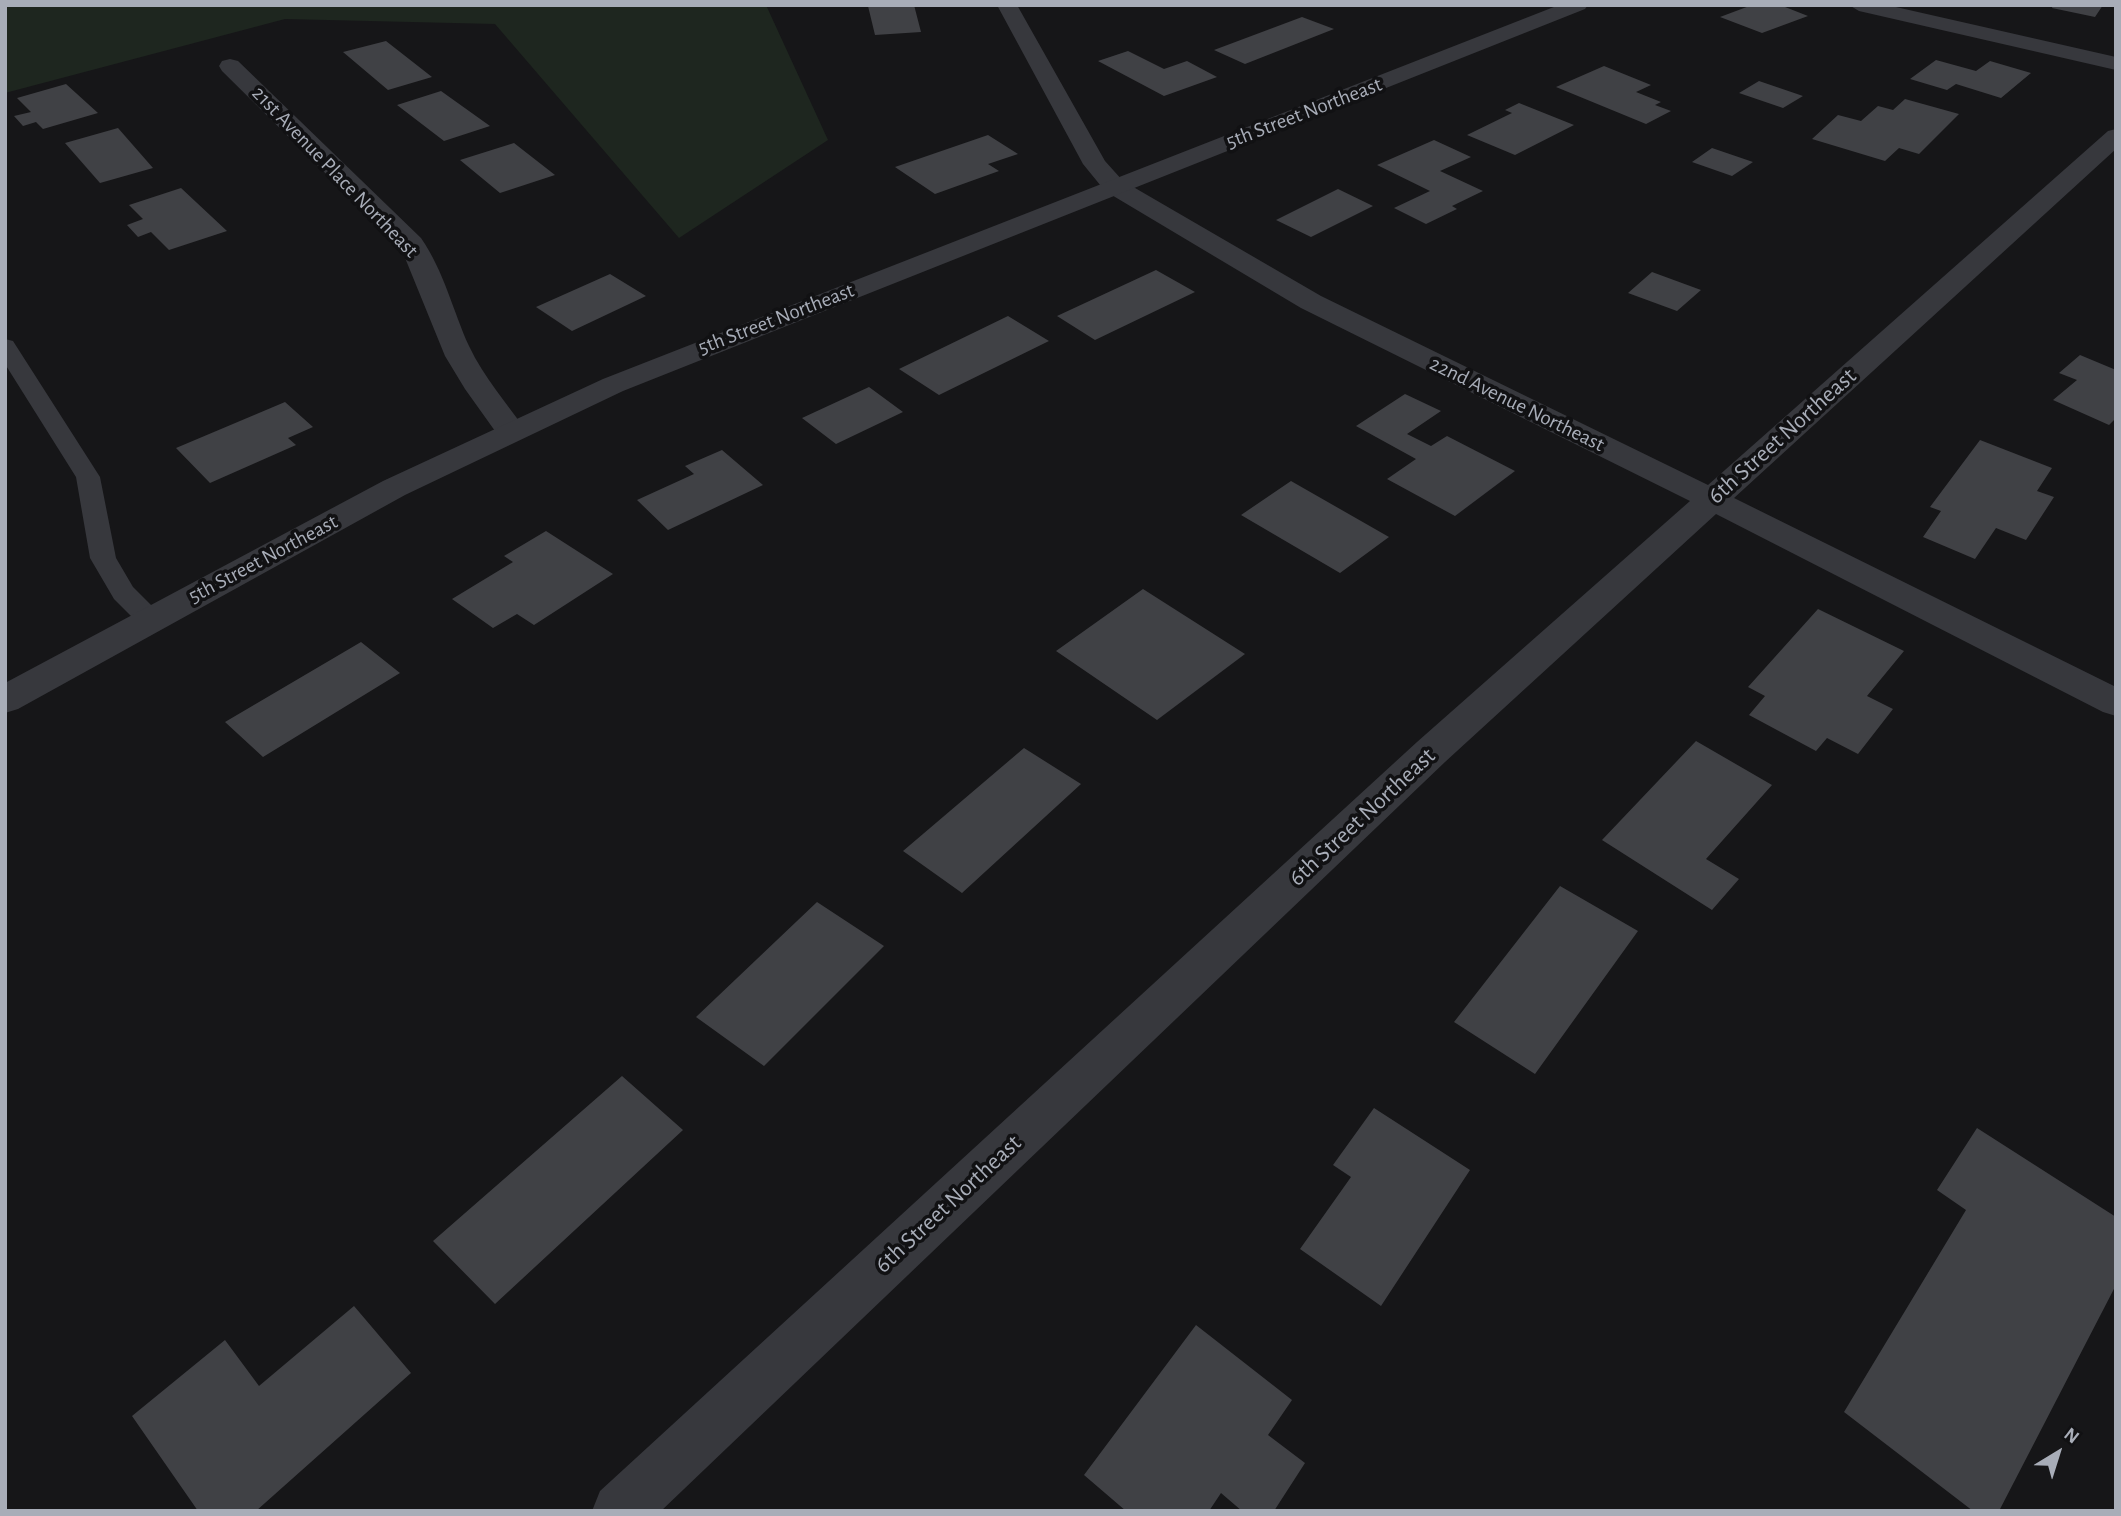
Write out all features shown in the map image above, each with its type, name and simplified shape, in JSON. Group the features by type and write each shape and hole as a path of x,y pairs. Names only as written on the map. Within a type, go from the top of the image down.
{"street":[{"name":"22nd Avenue Northeast","path":"1007,5 1094,163 1114,186 1311,302 2116,704"},
{"name":"5th Street Northeast","path":"5,700 394,488 511,431 695,351 1578,5"},
{"path":"1859,5 2116,64"},
{"name":"21st Avenue Place Northeast","path":"230,66 412,244 424,265 454,346 484,396 511,431"},
{"name":"6th Street Northeast","path":"620,1511 1431,752 2116,136"}],"lane":[{"path":"5,346 88,477 103,558 123,593 150,619"}],"shaded area":[{"path":"5,5 766,5 828,140 679,238 495,24 285,19 5,93"}],"building":[{"path":"914,5 921,32 875,35 868,6"},
{"path":"1752,5 1780,5 1808,16 1762,33 1720,17"},
{"path":"2053,5 2103,5 2095,17 2052,8"},
{"path":"1302,17 1334,29 1245,64 1214,50"},
{"path":"386,41 432,77 388,90 343,52"},
{"path":"1128,51 1164,69 1187,61 1217,77 1164,96 1098,61"},
{"path":"1936,60 1976,71 1990,61 2031,73 2001,98 1956,84 1947,90 1910,79"},
{"path":"1604,66 1651,85 1636,92 1661,102 1655,105 1671,111 1646,124 1556,87"},
{"path":"1759,81 1803,96 1783,108 1739,93"},
{"path":"66,84 98,113 43,129 36,122 23,126 14,116 31,112 17,98"},
{"path":"441,91 490,126 444,141 397,105"},
{"path":"1905,99 1959,114 1919,154 1899,148 1885,161 1812,139 1838,115 1861,121 1878,106 1893,110"},
{"path":"1519,103 1574,125 1515,155 1467,135 1512,113 1505,110"},
{"path":"118,128 153,168 100,183 65,143"},
{"path":"988,135 1018,154 988,164 999,171 935,194 895,167"},
{"path":"1434,140 1471,157 1440,171 1483,191 1452,206 1457,209 1426,224 1394,208 1430,191 1377,165"},
{"path":"514,143 555,175 500,193 460,160"},
{"path":"1712,148 1753,162 1732,176 1692,162"},
{"path":"181,188 227,231 169,250 151,232 138,237 127,225 143,219 129,205"},
{"path":"1338,189 1373,206 1311,237 1276,220"},
{"path":"1156,270 1195,292 1095,340 1057,316"},
{"path":"1652,272 1701,290 1677,311 1628,293"},
{"path":"610,274 646,296 572,331 536,307"},
{"path":"1008,316 1049,341 939,395 899,369"},
{"path":"2080,355 2116,370 2116,418 2109,425 2053,400 2077,380 2059,373"},
{"path":"869,387 903,412 836,444 802,418"},
{"path":"1405,394 1441,411 1407,434 1431,446 1447,436 1515,471 1455,516 1387,479 1416,459 1356,426"},
{"path":"285,402 313,427 288,438 296,445 210,483 176,448"},
{"path":"1980,440 2052,468 2037,491 2054,497 2026,540 1996,528 1975,559 1923,537 1941,511 1930,507"},
{"path":"722,450 763,485 668,530 637,500 694,474 685,466"},
{"path":"1291,481 1389,537 1340,573 1241,515"},
{"path":"546,531 613,574 534,625 517,614 493,628 452,599 513,562 504,556"},
{"path":"1143,589 1245,654 1157,720 1056,651"},
{"path":"1818,609 1904,651 1867,696 1893,709 1858,754 1827,738 1816,751 1749,715 1765,696 1748,687"},
{"path":"361,642 400,673 263,757 225,722"},
{"path":"1696,741 1772,785 1706,859 1739,879 1712,910 1602,840"},
{"path":"1024,748 1081,784 962,893 903,851"},
{"path":"1560,886 1638,931 1535,1074 1454,1022"},
{"path":"817,902 884,946 764,1066 696,1017"},
{"path":"622,1076 683,1130 495,1304 433,1241"},
{"path":"1374,1108 1470,1170 1381,1306 1300,1249 1351,1177 1333,1165"},
{"path":"1977,1128 2116,1217 2116,1285 1999,1511 1973,1511 1844,1412 1966,1210 1937,1190"},
{"path":"354,1306 411,1373 256,1511 198,1511 132,1416 225,1340 259,1386"},
{"path":"1196,1325 1292,1400 1268,1435 1305,1463 1274,1511 1242,1511 1221,1493 1209,1511 1126,1511 1084,1475"}]}
